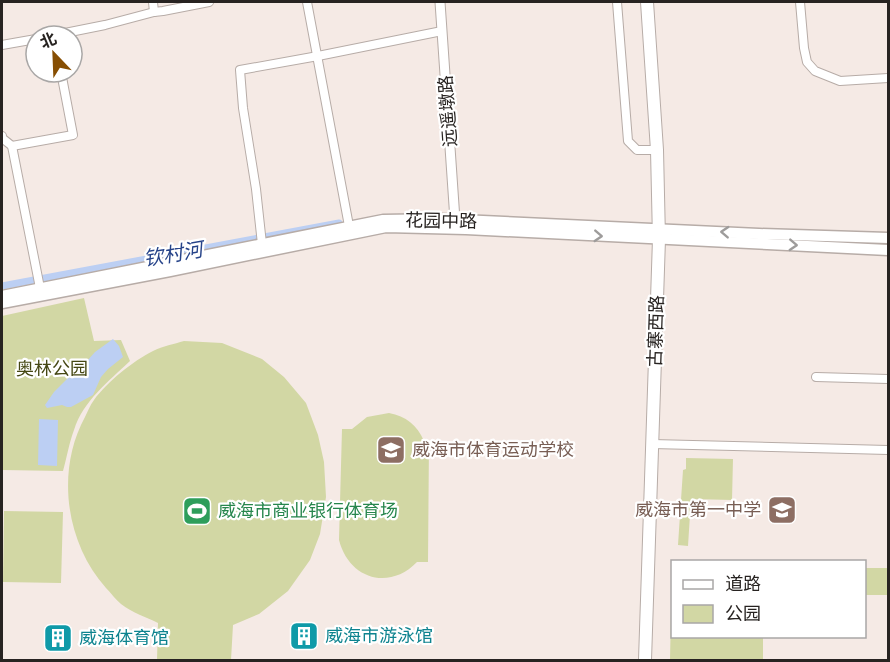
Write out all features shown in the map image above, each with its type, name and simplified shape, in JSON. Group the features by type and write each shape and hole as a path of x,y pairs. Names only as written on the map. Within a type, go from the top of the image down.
{"main road":[{"name":"古寨西路","path":"645,660 659,234 657,150 647,2"},
{"name":"花园中路","path":"2,296 39,286 262,240 383,220 454,220 659,234 888,238"},
{"path":"2,303 386,227 659,234 888,250"}],"street":[{"path":"153,2 154,12"},
{"path":"84,29 154,12 209,2"},
{"path":"307,2 349,226"},
{"name":"远遥墩路","path":"440,2 454,220"},
{"path":"616,2 628,141 637,150 657,150"},
{"path":"800,2 807,62 815,71 840,81 888,78"},
{"path":"262,240 243,108 240,70 442,31"},
{"path":"2,45 24,41"},
{"path":"12,146 73,135 63,84"},
{"path":"2,136 12,146 39,286"},
{"path":"816,376 888,379"},
{"path":"652,444 888,450"}],"green space":[{"name":"奥林公园","path":"84,298 94,341 121,340 130,361 98,392 84,410 72,435 63,471 2,470 2,316"},
{"name":"威海市商业银行体育场","path":"184,341 222,343 262,359 284,377 306,403 318,435 324,462 326,497 320,534 310,560 288,591 259,614 233,625 231,660 157,660 158,623 121,604 92,570 81,549 69,505 70,460 76,438 89,408 99,393 121,372 145,355"},
{"path":"389,413 401,416 410,422 424,441 429,441 428,562 417,562 406,571 383,578 361,572 351,564 339,540 342,429 352,429 367,417"},
{"path":"686,458 733,459 732,500 691,499 688,546 678,545 683,470 686,469"},
{"path":"4,511 63,512 61,583 3,582"},
{"path":"866,568 888,568 888,595 866,595"},
{"path":"671,611 671,638 763,638 763,660 670,660"}],"water":[{"path":"113,339 119,346 123,357 101,377 93,395 71,407 62,405 47,408 45,405 54,392 95,352"},
{"path":"39,419 58,420 57,466 38,465"}],"waterway":[{"name":"钦村河","path":"2,286 339,223"}],"place":[{"name":"威海市体育运动学校","path":"391,450"},
{"name":"威海市第一中学","path":"782,510"},
{"name":"威海市商业银行体育场","path":"197,511"},
{"name":"威海市游泳馆","path":"304,636"},
{"name":"威海体育馆","path":"58,638"}]}
